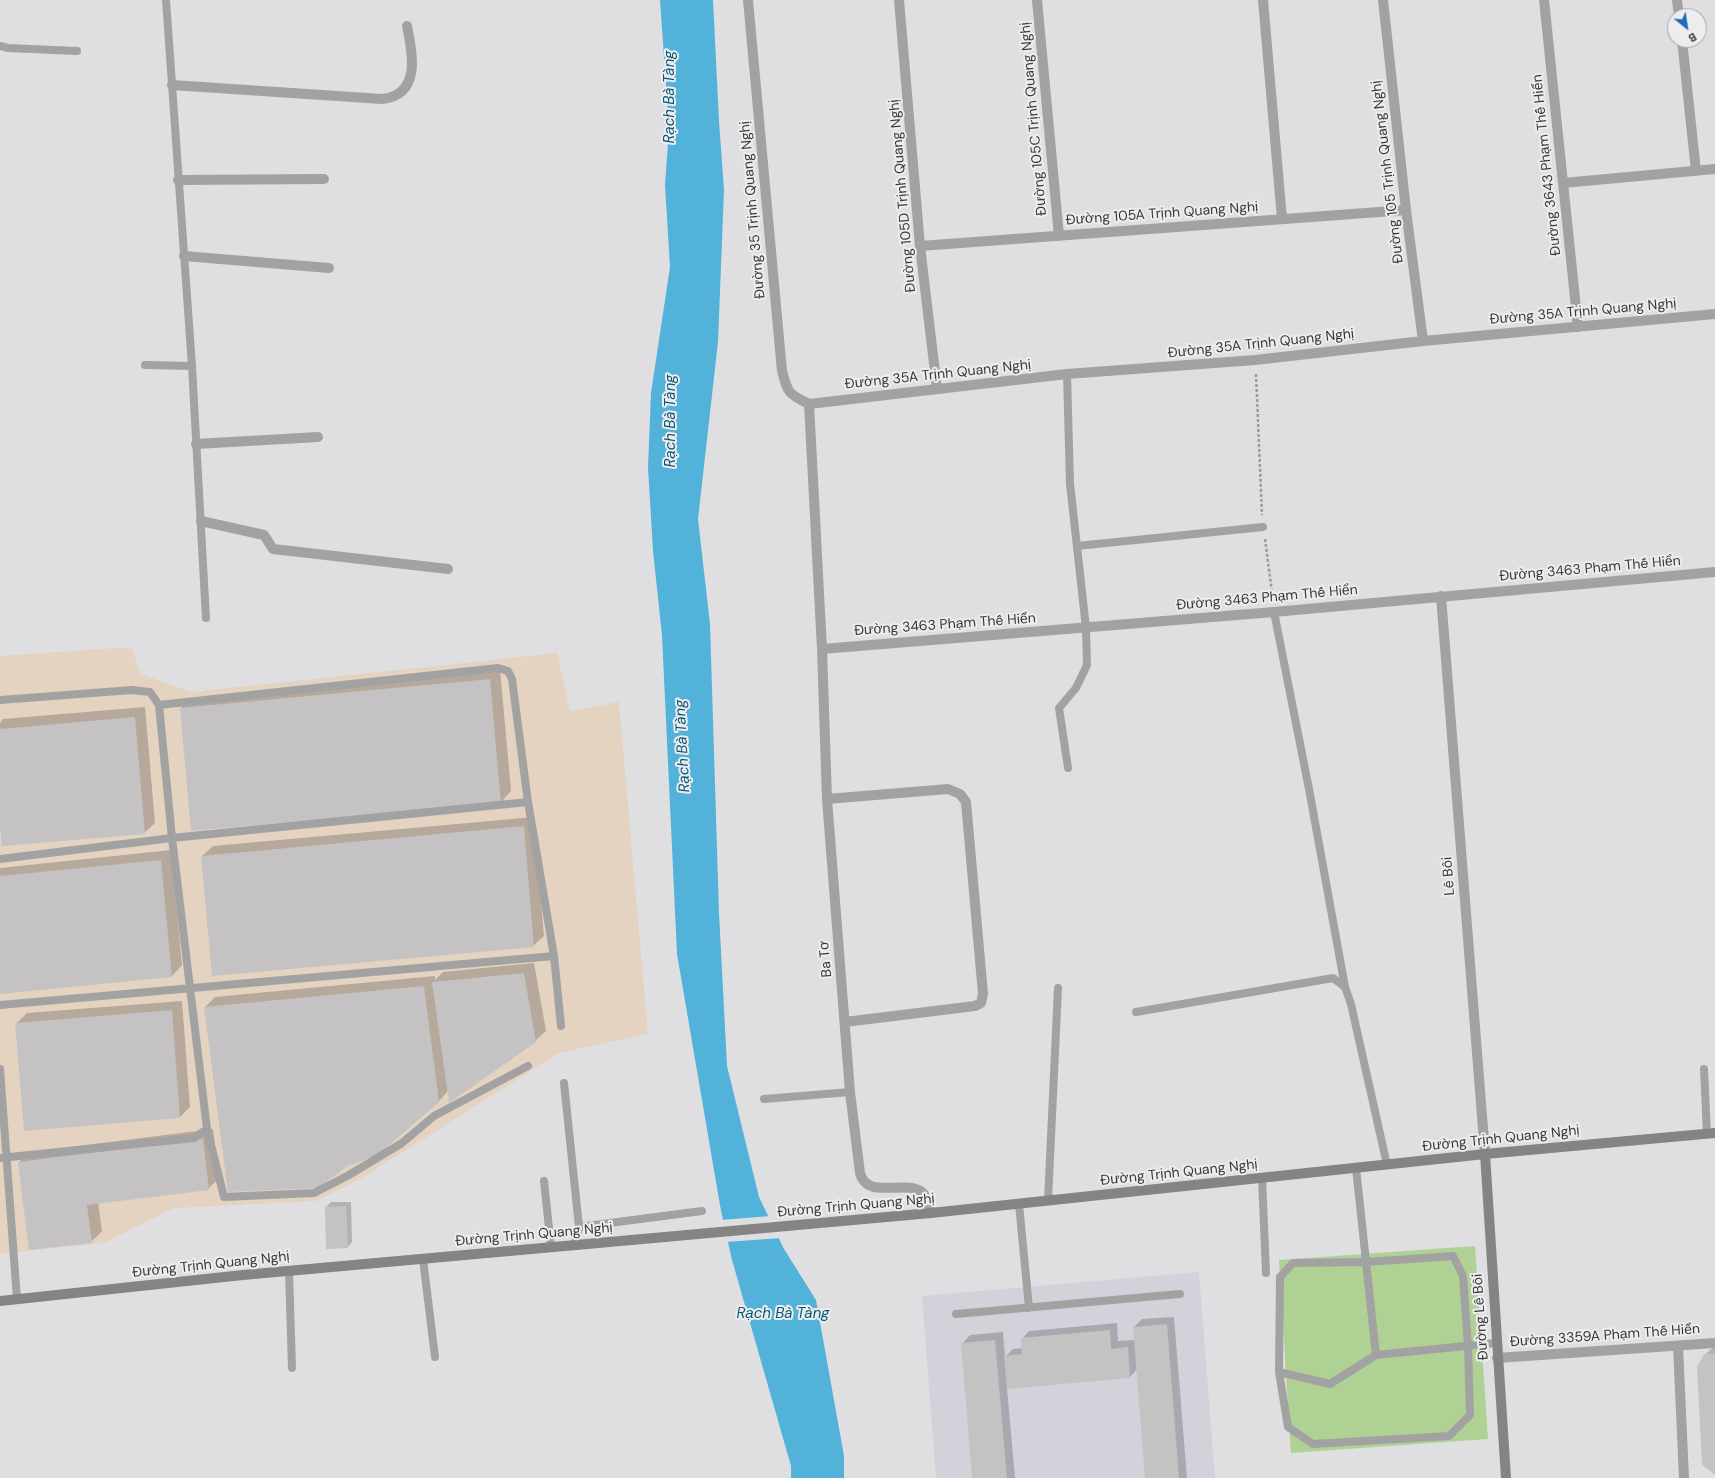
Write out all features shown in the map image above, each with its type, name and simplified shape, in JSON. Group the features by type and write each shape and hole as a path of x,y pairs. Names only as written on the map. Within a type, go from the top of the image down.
{"main road":[{"name":"Đường Trịnh Quang Nghị","path":"0,1301 289,1271 931,1213 1485,1154 1711,1134"},
{"name":"Đường Lê Bôi","path":"1485,1154 1496,1343 1506,1478"}],"street":[{"name":"Đường 35 Trịnh Quang Nghị","path":"748,0 782,371 787,388 792,396 809,404"},
{"name":"Đường 105D Trịnh Quang Nghị","path":"899,0 920,246 937,389"},
{"name":"Đường 105C Trịnh Quang Nghị","path":"1038,0 1059,236"},
{"path":"1263,0 1282,219"},
{"name":"Đường 105 Trịnh Quang Nghị","path":"1383,0 1406,210 1423,341"},
{"name":"Đường 3643 Phạm Thế Hiển","path":"1544,0 1578,327"},
{"path":"172,85 382,100 392,98 399,95 404,90 409,82 412,69 412,50 407,26"},
{"path":"1683,48 1696,171"},
{"path":"1563,183 1715,169"},
{"path":"178,180 324,179"},
{"name":"Đường 105A Trịnh Quang Nghị","path":"920,246 1406,210"},
{"path":"184,256 329,268"},
{"name":"Đường 35A Trịnh Quang Nghị","path":"809,404 1067,374 1255,360 1423,341 1715,314"},
{"name":"Ba Tơ","path":"809,404 822,649 827,799 850,1092 861,1180 865,1184 873,1187 916,1189 928,1200 931,1213"},
{"path":"196,444 318,437"},
{"path":"201,521 264,534 273,549 448,569"},
{"name":"Đường 3463 Phạm Thế Hiển","path":"822,649 1274,612 1715,572"},
{"name":"Lê Bôi","path":"1441,596 1485,1154"},
{"path":"827,799 948,789 960,794 966,802 982,994 981,1003 975,1006 845,1022"},
{"name":"Đường 3359A Phạm Thế Hiển","path":"1497,1358 1715,1343"},
{"path":"1678,1346 1684,1478"}],"lane":[{"path":"166,0 192,366 206,618"},
{"path":"0,46 8,48 78,51"},
{"path":"145,365 192,366"},
{"path":"1067,374 1070,484 1086,628 1087,665 1076,688 1060,708 1068,768"},
{"path":"1077,546 1263,527"},
{"path":"1274,612 1309,789 1345,987 1351,1004 1387,1165"},
{"path":"159,705 498,668 508,671 512,679 528,802 554,956 560,1026"},
{"path":"0,700 132,690 150,692 159,705 172,838 207,1129 224,1197 314,1193 349,1175 402,1143 434,1116 528,1066"},
{"path":"0,859 172,838 528,802"},
{"path":"0,1005 554,956"},
{"path":"1136,1012 1333,978 1345,987"},
{"path":"1048,1201 1058,988"},
{"path":"0,1069 3,1157 17,1299"},
{"path":"1704,1069 1711,1134"},
{"path":"564,1083 580,1226 575,1245"},
{"path":"764,1099 850,1092"},
{"path":"3,1157 194,1138 207,1129"},
{"path":"1356,1168 1376,1355"},
{"path":"1262,1178 1266,1273"},
{"path":"544,1182 550,1248"},
{"path":"1019,1204 1029,1308"},
{"path":"580,1226 702,1211"},
{"path":"1452,1256 1463,1276 1468,1346 1470,1415 1448,1436 1312,1444 1288,1427 1279,1372 1280,1276 1293,1263 1367,1262 1452,1256"},
{"path":"423,1259 435,1357"},
{"path":"289,1271 292,1368"},
{"path":"956,1314 1180,1294"},
{"path":"1279,1372 1330,1384 1376,1355 1496,1343"}],"path":[{"path":"1255,360 1263,527 1274,612"}],"shaded area":[{"path":"131,647 141,674 191,692 557,653 570,711 619,702 648,1034 559,1053 362,1178 316,1201 174,1208 104,1243 0,1254 0,656"},
{"path":"1199,1272 1215,1478 936,1478 922,1296"}],"green space":[{"path":"1475,1246 1488,1439 1291,1453 1279,1260"}],"water":[{"name":"Rạch Bà Tàng","path":"660,0 713,0 724,190 718,342 698,519 710,624 719,913 727,1066 759,1197 784,1249 816,1300 844,1456 844,1478 791,1478 791,1466 732,1260 721,1211 677,954 662,635 653,551 648,467 651,393 670,267 665,185 669,129"}],"pier":[{"path":"770,1216 781,1238 726,1242 721,1220"}],"building":[{"path":"490,679 501,803 191,831 180,708"},
{"path":"135,717 145,834 2,846 0,827 0,729"},
{"path":"524,826 534,947 212,976 201,856"},
{"path":"161,860 172,977 0,994 0,876"},
{"path":"524,973 536,1042 449,1103 432,982"},
{"path":"424,986 439,1102 379,1154 346,1167 319,1188 228,1192 204,1007"},
{"path":"172,1010 180,1118 24,1131 15,1023"},
{"path":"203,1139 209,1190 87,1205 92,1243 29,1250 18,1162"},
{"path":"346,1206 348,1248 326,1249 325,1207"},
{"path":"1167,1324 1179,1478 1145,1478 1133,1327"},
{"path":"1110,1330 1111,1349 1128,1347 1130,1378 1007,1389 1004,1356 1022,1354 1021,1338"},
{"path":"995,1340 1007,1478 972,1478 961,1343"},
{"path":"1704,1354 1715,1354 1715,1475 1702,1465 1697,1367"}]}
